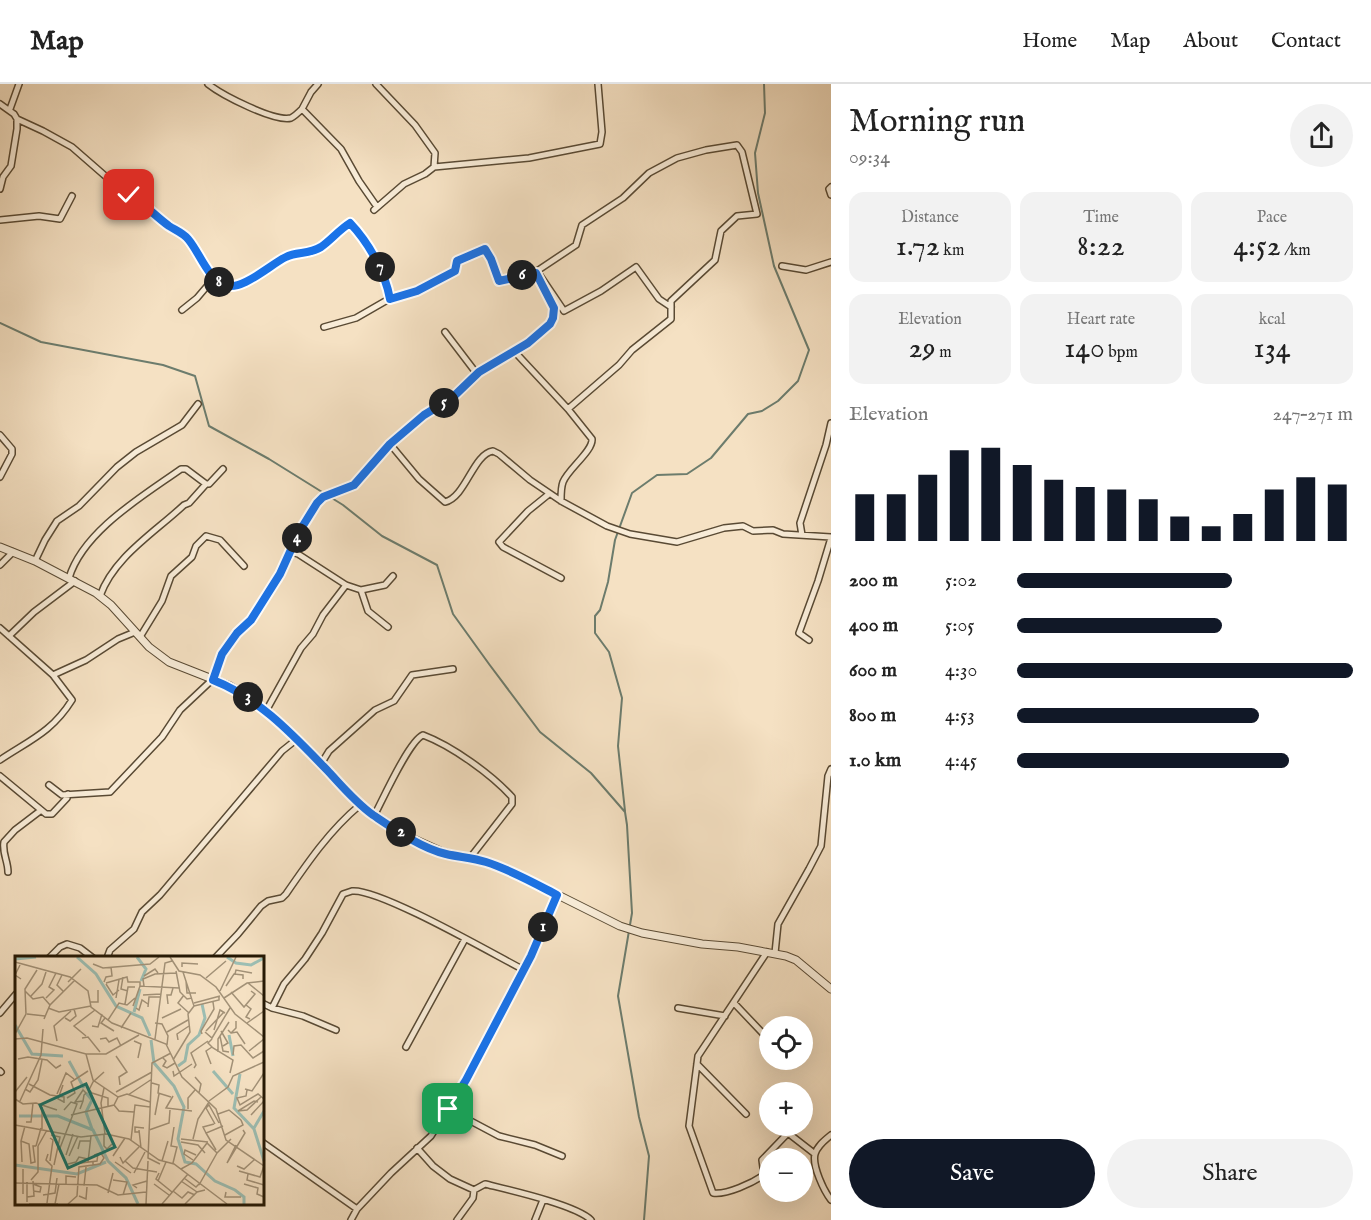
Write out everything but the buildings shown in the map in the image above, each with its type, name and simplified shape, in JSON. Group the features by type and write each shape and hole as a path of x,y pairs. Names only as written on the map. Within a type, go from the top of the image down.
{"street":[{"path":"10,110 19,84"},
{"path":"208,84 220,94 273,117 291,118 302,109 310,92 318,84"},
{"path":"376,84 409,118 428,142 435,153 434,167"},
{"path":"302,109 341,149 375,207 404,184 434,167 529,158 600,144 602,132 598,84"},
{"path":"0,104 10,110 17,119 43,130 72,147 119,188 141,201 162,220 182,233 188,238 214,278 224,285 238,286 286,256 309,253 320,248 350,223 379,264 390,299"},
{"path":"0,189 3,177 11,166 17,119"},
{"path":"567,409 619,365 632,350 671,320 674,298 715,260 721,231 737,216 757,214 742,152 737,145 677,158 649,173 623,198 582,225 576,245 537,271 564,311 601,291 636,267 659,299 671,307"},
{"path":"831,187 829,189 831,195"},
{"path":"0,220 39,216 60,219 72,196"},
{"path":"49,785 60,794 110,792 162,737 180,710 213,680 222,654 237,633 251,620 280,574 307,518 317,503 323,497 354,485 390,444 424,415 452,398 477,374 543,332 553,318 554,308 536,273 499,281 485,249 457,261 455,271 417,291 390,299 356,318 324,327"},
{"path":"782,266 806,270 831,262"},
{"path":"182,310 197,298 214,278"},
{"path":"445,332 477,374"},
{"path":"514,351 586,430 593,443 562,483 561,501"},
{"path":"35,561 57,521 79,506 117,467 136,452 182,425 198,404"},
{"path":"802,535 800,523 831,423"},
{"path":"0,435 12,449 12,454 0,477"},
{"path":"390,444 419,479 445,502 449,501 466,483 483,456 493,451 549,494 630,534 677,542 724,528 743,526 753,531 831,538 799,633 809,640"},
{"path":"9,636 72,579 74,562 116,516 181,469 186,469 206,484"},
{"path":"100,596 106,579 131,551 189,503 223,469"},
{"path":"549,494 528,511 499,542 503,547 561,578"},
{"path":"53,675 86,660 118,639 138,634 162,601 175,570 192,556 196,546 206,536 220,540 244,566"},
{"path":"0,547 72,579 100,596 149,647 170,662 240,692 266,711 297,739 360,805 374,816 432,849 510,871 620,926 642,933 702,944 771,952 796,960 831,989"},
{"path":"0,565 13,552"},
{"path":"291,552 298,554 345,585 359,589 385,585 393,576"},
{"path":"359,589 365,582"},
{"path":"266,711 301,648 313,634 323,615 345,585"},
{"path":"359,589 369,611 388,627"},
{"path":"0,628 53,675 72,700 62,717 48,730 0,760"},
{"path":"321,764 328,751 375,710 394,701 412,675 453,669"},
{"path":"374,816 410,748 419,736 423,735 436,740 469,762 512,797 512,804 470,858"},
{"path":"107,956 110,950 134,929 142,912 160,895 282,751 297,739"},
{"path":"831,769 828,776 821,846 778,924 771,952 702,1049 697,1064 689,1126 713,1193 718,1194 747,1185 764,1175 762,1160 788,1133 815,1154 822,1185 831,1200"},
{"path":"0,776 46,814 52,814 68,794"},
{"path":"216,956 261,906 268,901 282,898 286,894 311,857 343,819 360,805"},
{"path":"8,872 4,842 15,830 40,811"},
{"path":"272,1008 284,984 322,933 343,894 353,891 381,898 524,970"},
{"path":"351,1220 357,1209 431,1136 466,1080 524,970 557,895"},
{"path":"406,1047 465,939"},
{"path":"50,956 67,944 80,948 92,956"},
{"path":"0,1013 15,995"},
{"path":"734,1003 759,1029"},
{"path":"264,1004 303,1016 336,1030"},
{"path":"678,1008 725,1016"},
{"path":"697,1064 746,1114"},
{"path":"448,1109 499,1136 535,1145 562,1156"},
{"path":"815,1154 821,1144 831,1135"},
{"path":"264,1143 357,1209"},
{"path":"417,1148 433,1166 450,1179 474,1190"},
{"path":"474,1190 485,1184 543,1200 587,1215 591,1220"},
{"path":"457,1220 473,1198 474,1190"},
{"path":"535,1220 543,1200"}],"waterway":[{"path":"625,811 618,746 622,698 609,652 595,633 595,616 600,610 608,582 615,540 632,493 657,475 687,474 711,458 748,414 762,411 778,401 798,381 809,350 774,266 758,193 755,153 765,113 764,84"},
{"path":"0,323 41,342 163,365 195,376 209,426 269,459 343,505 382,536 437,565 453,614 540,732 591,773 625,812 632,913 618,996 639,1117 649,1156 644,1220"}],"route":[{"path":"129,195 141,201 169,226 188,238 214,278 230,287 238,286 286,256 302,255 320,248 350,223 379,264 390,299 417,291 455,271 457,261 485,249 499,281 536,273 552,302 553,318 543,332 479,372 460,392 424,415 390,444 354,485 323,497 317,503 299,532 280,574 251,620 237,633 222,654 213,680 230,686 266,711 297,739 360,805 374,816 432,849 510,871 557,895 531,956 466,1080 448,1109"}]}
